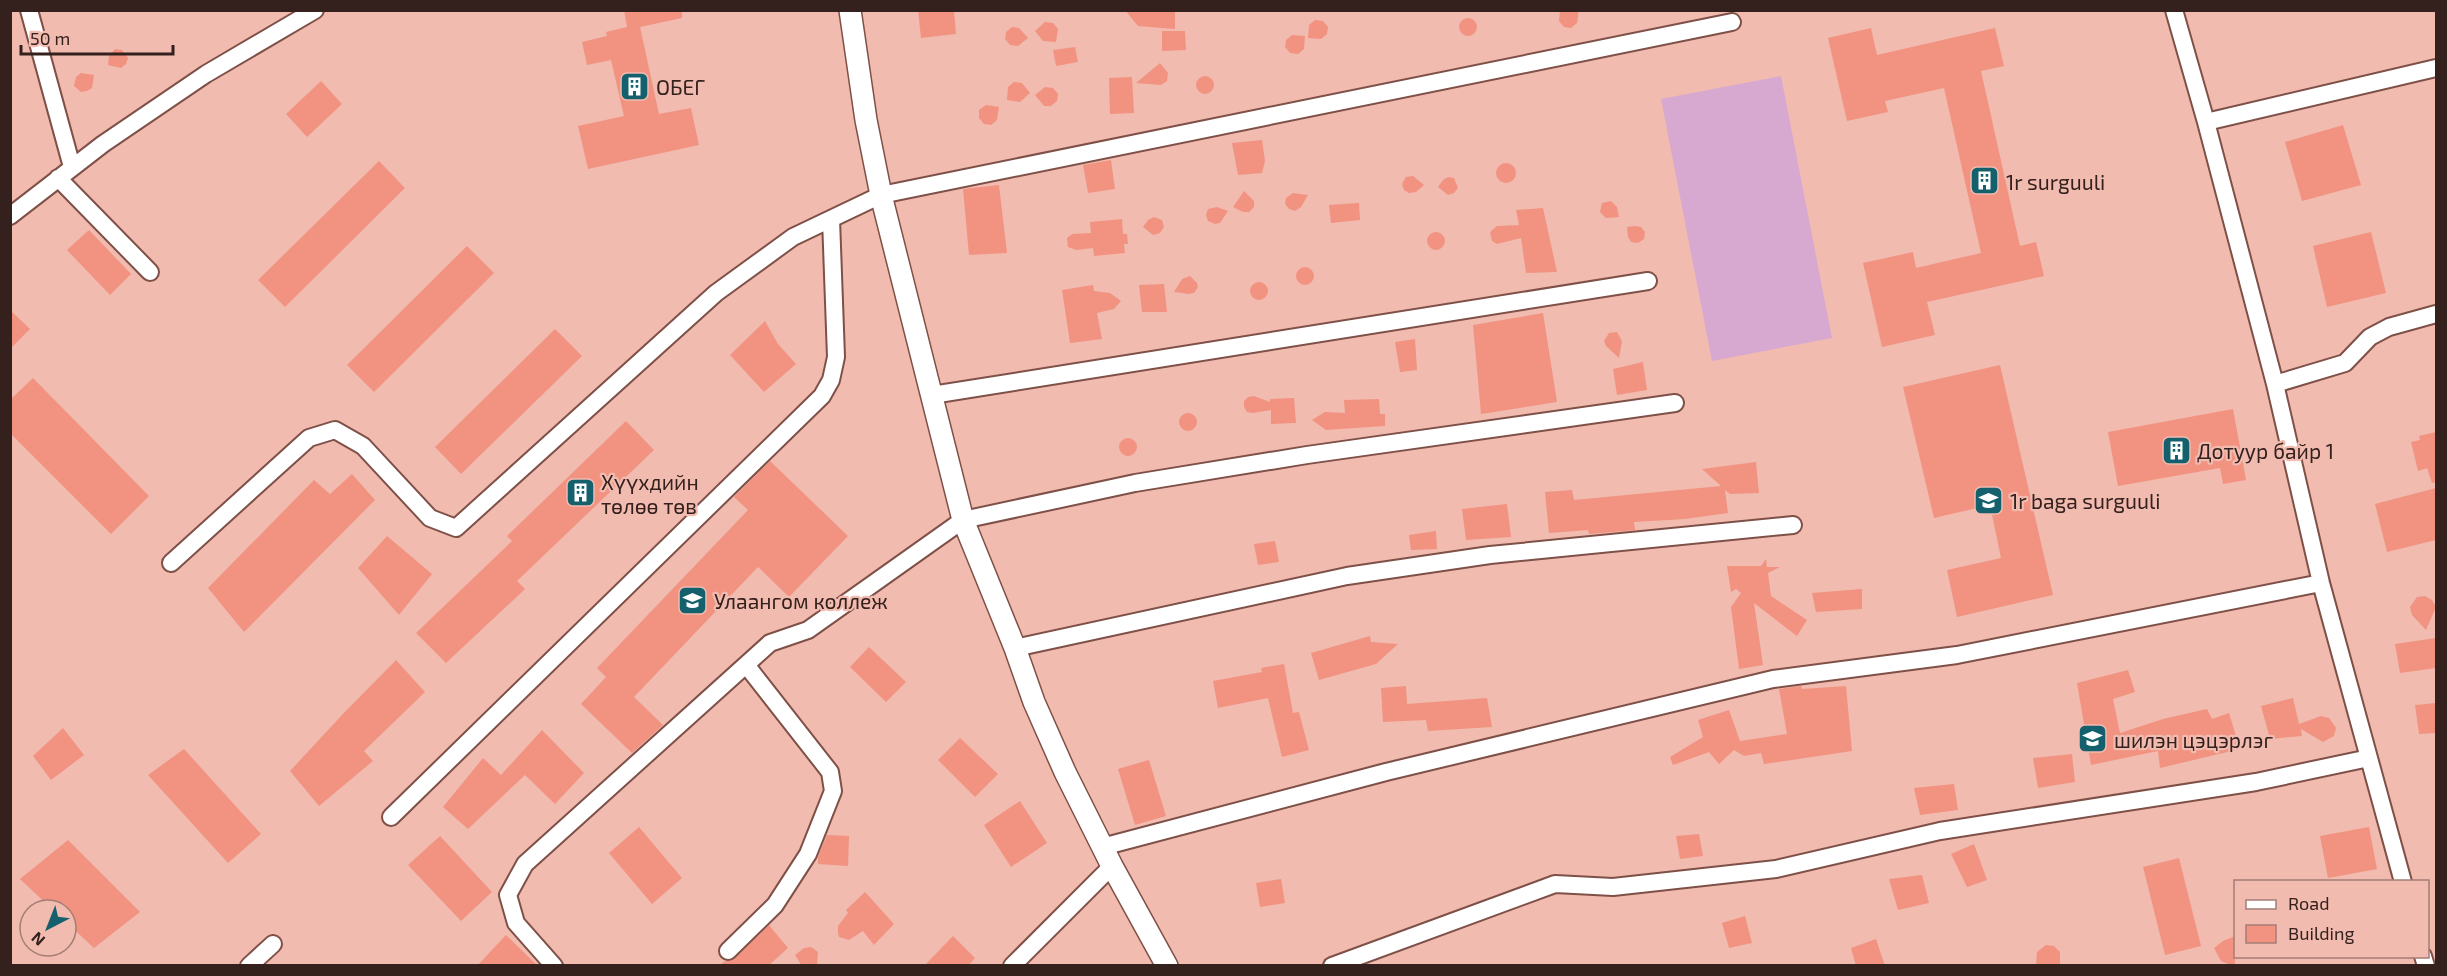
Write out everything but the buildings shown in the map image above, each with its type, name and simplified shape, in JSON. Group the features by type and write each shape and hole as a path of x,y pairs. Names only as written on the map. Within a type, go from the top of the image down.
{"street":[{"path":"29,10 72,167"},
{"path":"10,216 72,167 206,74 315,10"},
{"path":"850,10 866,120 881,195 963,520 1015,648 1034,702 1065,772 1102,847 1167,966"},
{"path":"2174,10 2206,122 2274,384 2321,583 2402,880"},
{"path":"171,564 309,438 335,430 363,446 430,518 456,528 716,293 793,237 881,195 1732,22"},
{"path":"2206,122 2436,68"},
{"path":"58,178 150,272"},
{"path":"391,817 822,396 831,380 836,357 831,219"},
{"path":"932,395 1648,281"},
{"path":"2274,384 2345,363 2370,337 2389,327 2436,314"},
{"path":"554,966 516,923 508,895 525,864 770,643 808,630 963,520 1135,483 1307,455 1675,403"},
{"path":"1015,648 1347,576 1490,555 1793,525"},
{"path":"1102,847 1386,772 1773,679 1957,656 2321,583"},
{"path":"728,951 775,905 808,854 833,791 830,772 747,666"},
{"path":"1332,966 1556,884 1613,887 1776,869 1940,831 2256,782 2369,758"},
{"path":"1012,966 1112,866"},
{"path":"249,966 273,945"}],"shaded area":[{"path":"1781,76 1832,338 1712,361 1661,99"}],"place":[{"name":"ОБЕГ","path":"635,86"},
{"name":"1r surguuli","path":"1985,181"},
{"name":"Дотуур байр 1","path":"2176,450"},
{"name":"Хүүхдийн төлөө төв","path":"580,493"},
{"name":"1r baga surguuli","path":"1989,500"},
{"name":"Улаангом коллеж","path":"693,600"},
{"name":"шилэн цэцэрлэг","path":"2093,739"}]}
